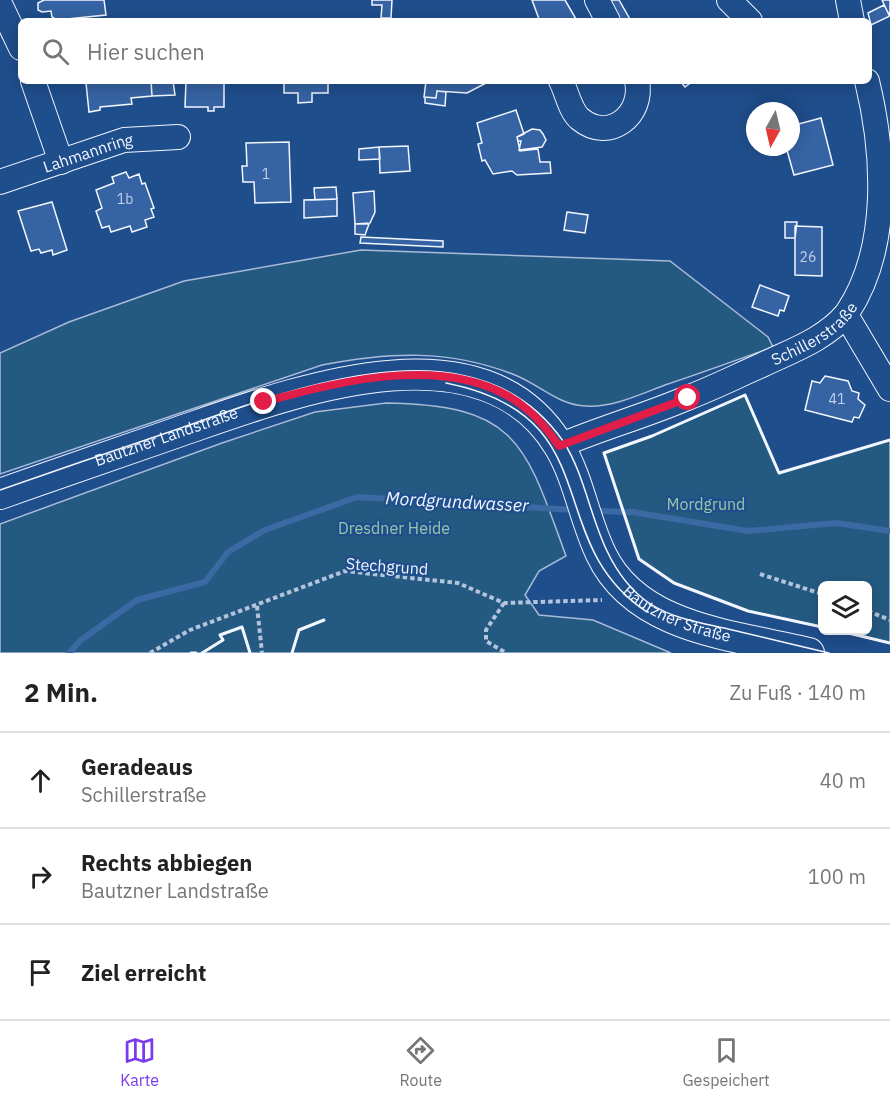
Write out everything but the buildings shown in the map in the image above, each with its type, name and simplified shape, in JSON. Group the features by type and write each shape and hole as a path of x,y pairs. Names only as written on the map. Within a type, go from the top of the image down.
{"main road":[{"name":"Bautzner Landstraße","path":"0,494 264,402 329,384 368,377 412,375 478,384 504,394 530,411 564,456"},
{"name":"Bautzner Straße","path":"564,456 601,555 618,581 634,597 670,618 809,653"}],"street":[{"path":"597,0 606,18"},
{"path":"729,0 747,18"},
{"path":"848,0 851,18"},
{"path":"0,4 18,42"},
{"path":"34,84 61,162"},
{"path":"562,84 574,112 581,120 610,127 622,123 634,110 638,99 638,84"},
{"name":"Schillerstraße","path":"564,456 801,347 823,334 846,315 868,278 881,232 883,119 868,84"},
{"name":"Lahmannring","path":"0,182 124,140 178,137"},
{"path":"846,315 890,389"}],"path":[{"name":"Stechgrund","path":"150,653 190,630 345,571 458,583 504,603 634,597"},
{"path":"760,574 818,593"},
{"path":"504,603 486,630 486,642 506,653"},
{"path":"256,606 261,653"},
{"path":"872,613 890,620"}],"green space":[{"path":"361,250 670,261 768,337 773,347 626,400 596,406 576,405 515,375 467,361 443,357 419,355 372,357 322,365 0,474 0,353 69,322 184,281"},
{"name":"Mordgrund","path":"745,395 779,473 890,440 890,643 854,635 872,635 872,581 818,581 818,626 748,611 674,583 639,559 604,453 652,436"},
{"name":"Dresdner Heide","path":"386,403 430,406 464,412 490,422 510,438 526,458 539,485 566,556 539,571 525,595 539,615 593,620 671,653 0,653 0,524 222,443 315,412"}],"waterway":[{"name":"Mordgrundwasser","path":"69,653 81,640 137,600 205,582 228,552 265,530 357,497 575,510"},
{"name":"Mordgrundwasser","path":"595,511 632,512 748,531 836,523 890,531"}],"tram line":[{"path":"0,490 277,396 329,382 382,373 434,371 483,381 526,403 563,441 576,467 601,538 611,559 625,580 649,603 688,620 829,653"},
{"path":"446,383 498,399 532,423 554,451 593,551 614,583 647,612"}],"wall":[{"path":"818,626 748,611 674,583 639,559 604,453 652,436 745,395 779,473 890,440"},
{"path":"292,653 299,630 324,620"},
{"path":"202,653 223,640 220,635 242,627 250,653"},
{"path":"857,635 890,643"},
{"path":"191,653 196,653"}],"route":[{"path":"264,402 329,384 368,377 412,375 447,378 478,384 518,402 544,426 559,446 688,398"}]}
